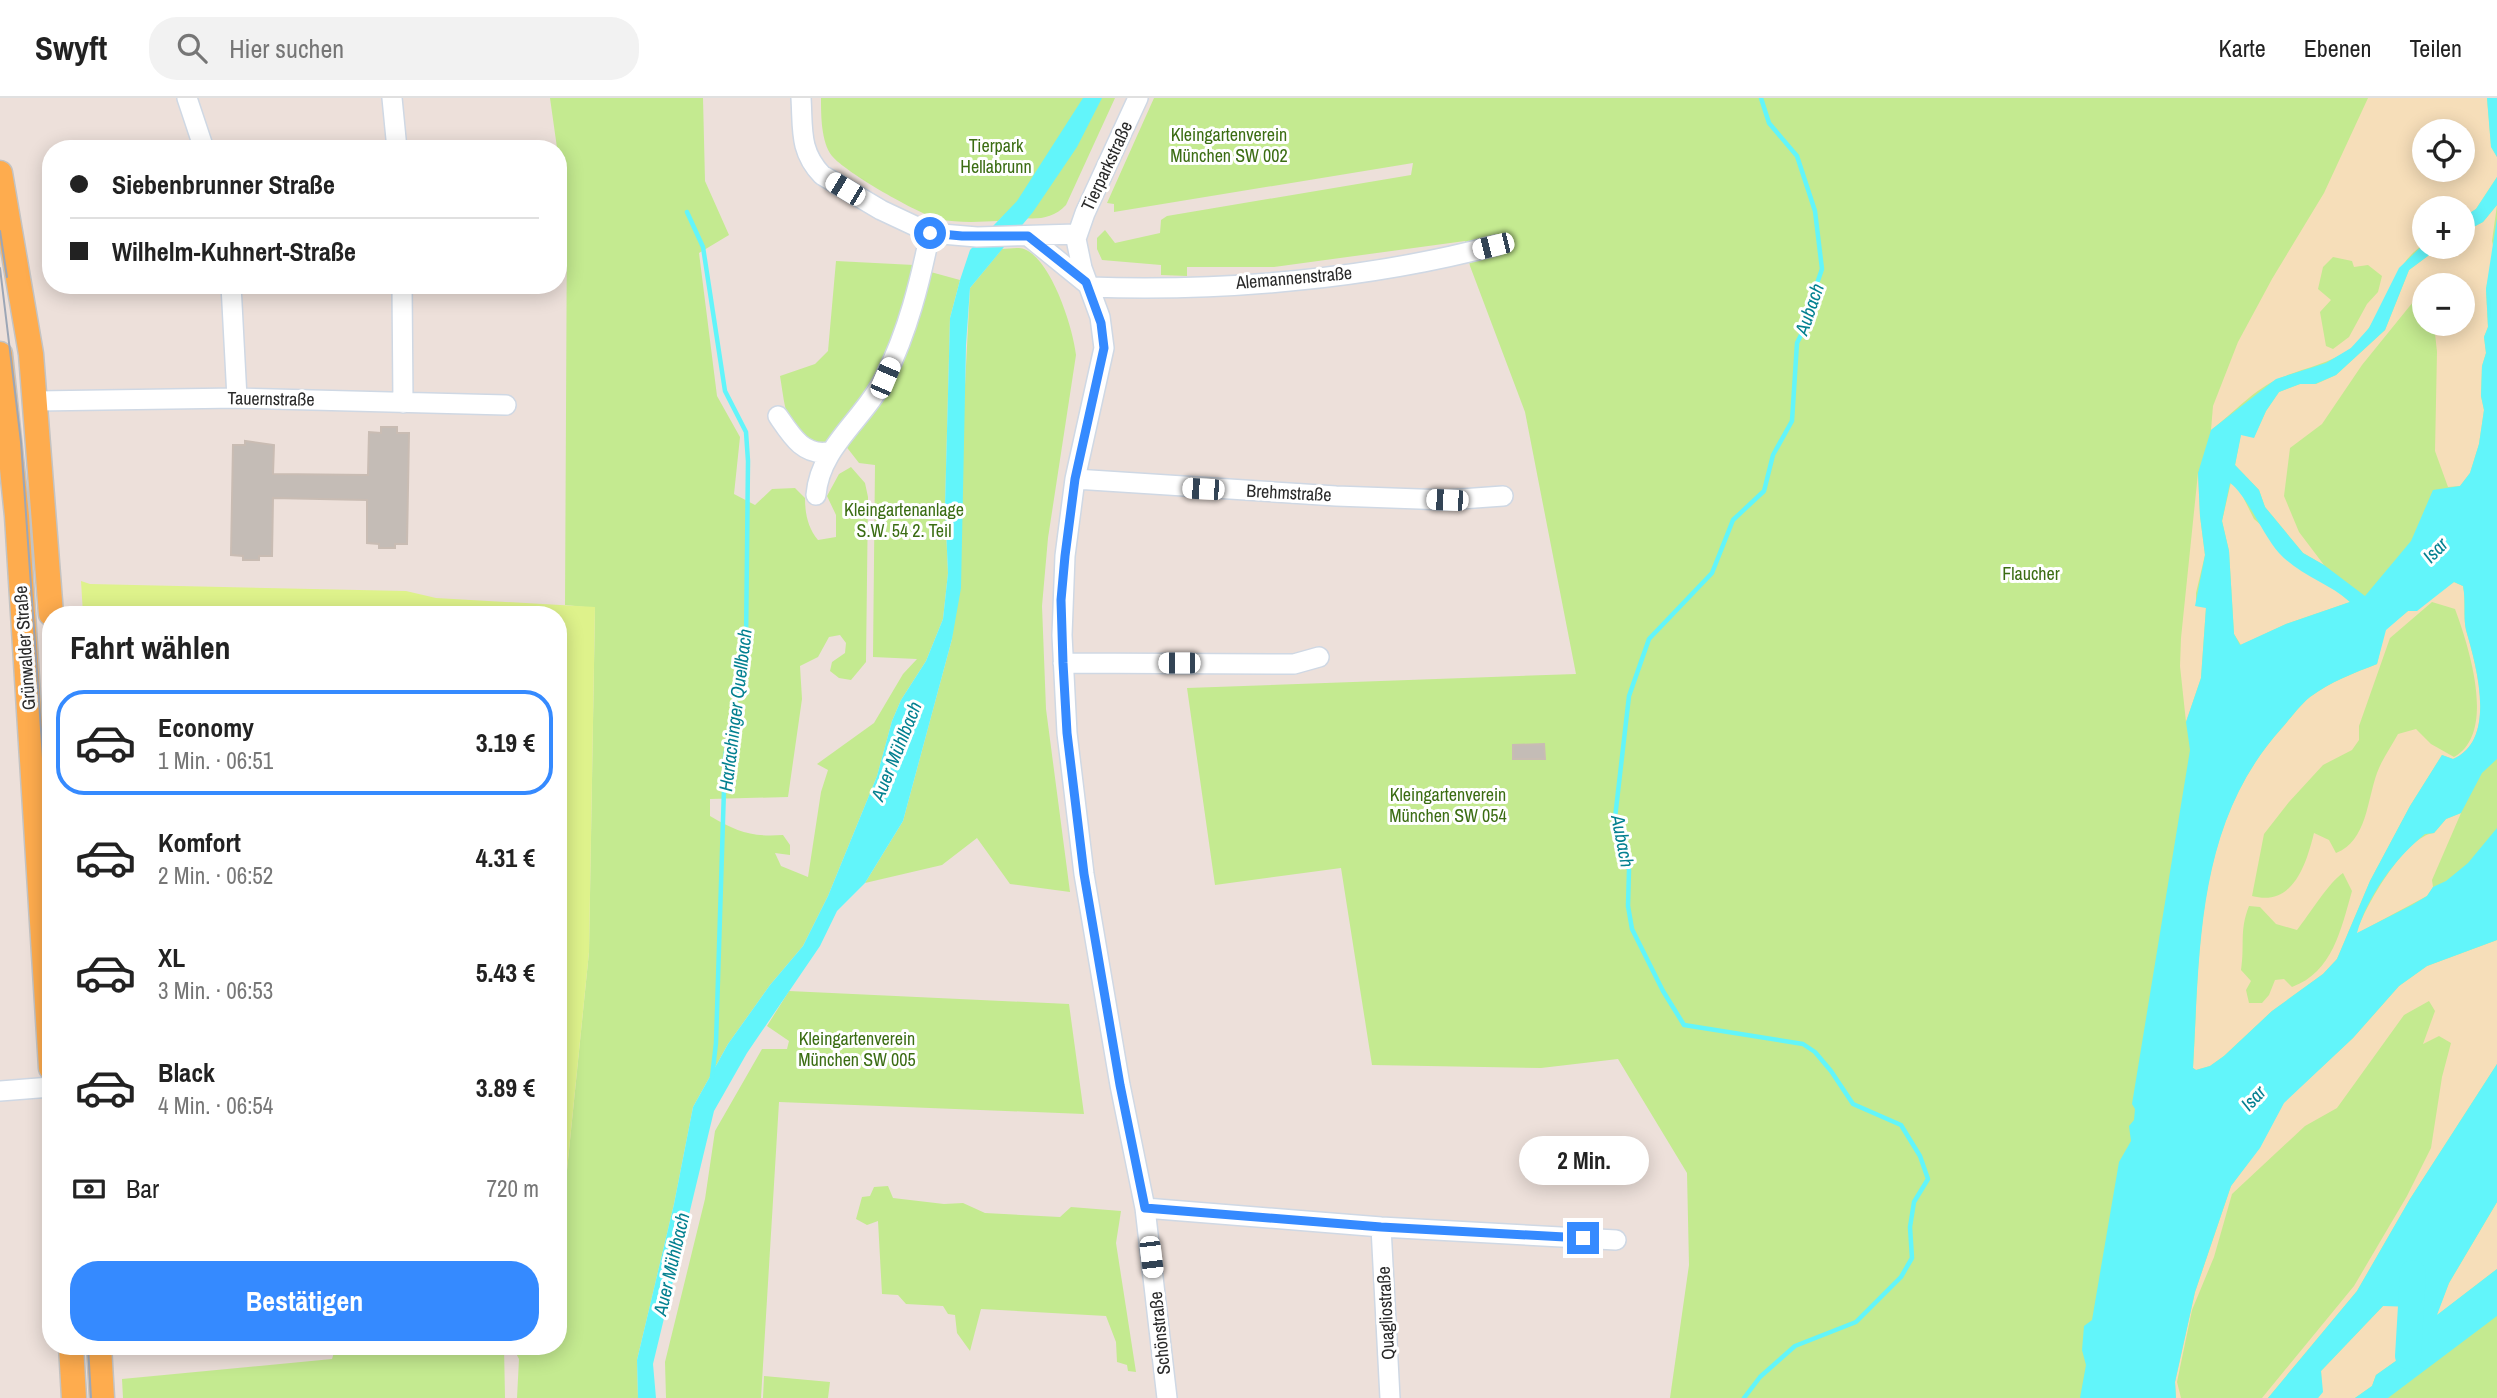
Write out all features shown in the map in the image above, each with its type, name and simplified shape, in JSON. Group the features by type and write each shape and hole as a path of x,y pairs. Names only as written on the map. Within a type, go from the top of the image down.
{"main road":[{"name":"Grünwalder Straße","path":"0,173 18,269 37,401 50,606"},
{"name":"Grünwalder Straße","path":"0,354 17,516 42,922"},
{"path":"72,1355 74,1398"},
{"path":"100,1355 102,1398"}],"street":[{"path":"187,98 201,140"},
{"path":"393,98 396,140"},
{"path":"801,98 805,153 822,175 887,214 930,233 977,237 1077,234"},
{"name":"Tierparkstraße","path":"1077,234 1138,98"},
{"path":"816,495 828,452 838,443 885,378 915,298 930,233"},
{"name":"Schönstraße","path":"1077,234 1076,245 1100,317 1104,348 1075,479 1061,600 1067,733 1084,874 1120,1085 1145,1208 1167,1398"},
{"path":"1022,236 1083,279 1089,287"},
{"name":"Alemannenstraße","path":"1089,287 1269,283 1456,256 1497,245"},
{"path":"231,294 237,398"},
{"path":"402,294 403,403"},
{"name":"Tauernstraße","path":"37,401 237,398 506,405"},
{"path":"778,416 804,449 818,454 828,452"},
{"name":"Brehmstraße","path":"1075,479 1336,496 1447,500 1503,496"},
{"path":"1063,663 1294,664 1319,657"},
{"path":"0,1091 42,1088"},
{"path":"1145,1208 1381,1227 1616,1240"},
{"name":"Quagliostraße","path":"1381,1227 1390,1398"}],"green space":[{"name":"Kleingartenanlage S.W. 54 2. Teil","path":"550,98 703,98 705,181 729,235 699,253 717,396 740,437 734,494 755,505 772,489 795,488 805,498 808,520 818,540 836,537 836,515 827,496 839,474 851,467 865,483 868,497 866,662 851,680 839,678 830,671 832,662 845,653 846,643 840,635 829,637 818,657 800,666 802,699 788,797 710,799 710,816 729,826 753,834 783,835 790,845 790,855 775,853 781,866 808,877 821,792 828,770 817,764 874,723 903,674 917,659 873,657 875,465 859,463 845,445 927,271 960,280 950,318 945,506 948,573 943,619 926,661 901,700 892,721 877,776 828,896 803,946 770,985 728,1044 693,1107 674,1204 637,1360 638,1398 517,1398 519,1359 517,1355 567,1355 567,1170 589,952 595,608 565,605 567,140 556,140"},
{"name":"Tierpark Hellabrunn","path":"821,98 1115,98 1066,205 1059,211 1036,218 1003,216 998,221 968,222 929,216 866,182 839,163 828,150 826,143 822,128"},
{"name":"Flaucher","path":"1154,98 2497,98 2497,1398 1670,1398 1689,1265 1687,1173 1618,1059 1541,1068 1372,1065 1341,868 1215,885 1187,688 1576,674 1525,412 1470,266 1465,241 1274,267 1187,267 1187,276 1161,275 1161,265 1102,260 1097,249 1097,238 1105,230 1115,243 1160,233 1161,220 1167,216 1411,175 1413,163 1114,212 1114,204 1107,203"},
{"path":"1002,249 1024,249 1034,255 1043,266 1059,295 1076,355 1048,538 1042,606 1046,709 1070,892 1010,884 977,838 942,865 865,883 903,821 952,639 970,288"},
{"path":"836,261 914,265 896,335 879,374 829,441 820,445 799,433 793,426 786,409 780,376 815,364 828,351"},
{"path":"81,581 90,584 406,591 436,598 595,607 589,952 567,1170 567,606 83,606"},
{"name":"Kleingartenverein München SW 005","path":"789,991 1069,1004 1084,1114 779,1102 761,1398 666,1398 665,1362 705,1199 715,1131 762,1049 787,1049 789,1041 767,1026"},
{"path":"888,1186 893,1198 944,1204 963,1203 985,1213 1060,1217 1071,1207 1121,1211 1116,1243 1136,1372 1128,1371 1127,1365 1117,1362 1116,1342 1106,1316 981,1309 970,1351 957,1333 955,1315 948,1314 943,1306 906,1304 898,1295 882,1294 878,1221 867,1225 856,1219 862,1197 870,1196 874,1187"},
{"path":"333,1355 504,1355 505,1398 123,1398 122,1379 332,1359"},
{"path":"764,1376 830,1382 828,1398 763,1398"}],"sand":[{"path":"2368,98 2487,98 2491,146 2497,157 2497,177 2476,209 2475,196 2412,196 2412,254 2401,267 2362,338 2334,358 2271,383 2211,430 2213,406 2238,342 2324,193","holes":["2333,257 2352,261 2354,267 2368,265 2382,276 2378,292 2367,304 2349,337 2333,349 2326,346 2320,312 2331,300 2318,289 2323,267"]},
{"path":"2497,205 2492,241 2494,250 2486,289 2488,327 2484,337 2486,353 2482,366 2481,396 2484,410 2479,444 2470,473 2460,486 2448,487 2435,451 2435,336 2475,336 2475,273 2412,273 2412,303 2362,365 2322,424 2290,448 2284,496 2299,532 2324,565 2303,553 2265,507 2259,490 2235,465 2241,434 2254,437 2266,411 2279,392 2300,384 2316,384 2336,375 2385,330 2409,270 2424,259 2475,259 2475,226 2483,222"},
{"path":"2198,473 2205,555 2196,593 2196,606 2206,607 2201,678 2186,722 2180,666 2181,638"},
{"path":"2231,482 2240,491 2254,519 2350,602 2286,624 2241,645 2234,634 2229,551 2222,521"},
{"path":"2454,582 2463,586 2465,625 2475,664 2480,702 2475,736 2467,750 2453,759 2442,755 2410,806 2370,881 2337,959 2323,974 2272,1011 2224,1056 2210,1066 2196,1070 2193,1068 2201,933 2217,847 2232,806 2253,766 2298,708 2310,697 2342,678 2377,664 2385,630 2408,611","holes":["2432,602 2455,609 2467,645 2476,688 2477,710 2474,729 2467,745 2454,757 2431,744 2416,729 2398,734 2379,768 2364,819 2354,839 2336,853 2329,840 2314,833 2302,870 2288,889 2266,898 2252,896 2264,834 2323,765 2352,750 2359,740 2359,726 2390,638","2343,873 2352,891 2339,934 2326,960 2306,980 2292,987 2284,979 2275,980 2269,995 2262,1003 2249,1003 2246,990 2251,981 2241,970 2243,931 2249,906 2260,907 2276,924 2297,930 2325,891"]},
{"path":"2461,813 2432,880 2433,887 2427,896 2356,934 2367,908 2399,859 2423,837 2434,833 2446,819"},
{"path":"2497,940 2497,1064 2410,1199 2357,1291 2268,1398 2262,1398 2354,1286 2407,1196 2431,1148 2442,1077 2451,1043 2439,1036 2423,1044 2435,1011 2429,1001 2404,1015 2337,1108 2305,1126 2232,1194 2214,1257 2192,1310 2177,1382 2181,1398 2176,1398 2175,1382 2195,1292 2231,1186 2260,1147 2284,1102 2353,1038 2399,986 2427,966"},
{"path":"2497,1202 2497,1269 2436,1316 2449,1283"},
{"path":"2383,1306 2414,1306 2406,1347 2400,1358 2376,1375 2372,1386 2355,1398 2318,1398 2322,1392 2321,1371"}],"water":[{"name":"Auer Mühlbach","path":"1083,98 1102,98 1077,147 1033,212 970,288 966,345 961,588 952,639 903,821 865,883 837,911 820,946 747,1053 714,1111 653,1364 656,1398 638,1398 637,1360 674,1204 693,1107 728,1044 770,985 803,946 828,896 877,776 892,721 901,700 926,661 943,619 948,573 945,506 950,318 970,250 1017,201"},
{"path":"2487,98 2497,98 2497,157 2491,147"},
{"path":"2497,177 2497,205 2483,222 2475,226 2476,209"},
{"name":"Isar","path":"2497,218 2497,759 2482,773 2461,813 2446,819 2434,833 2425,834 2393,866 2375,892 2357,933 2427,896 2433,887 2446,881 2468,863 2497,828 2497,940 2427,966 2399,986 2353,1038 2284,1103 2260,1148 2231,1186 2195,1292 2175,1382 2176,1398 2080,1398 2086,1365 2082,1350 2084,1326 2092,1320 2119,1162 2131,1141 2129,1126 2134,1120 2135,1109 2132,1104 2190,750 2186,722 2201,678 2206,608 2195,606 2205,555 2198,473 2211,430 2276,379 2326,363 2351,348 2369,328 2399,268 2412,256 2412,259 2424,259 2409,270 2385,330 2336,375 2315,384 2300,384 2279,392 2266,411 2254,438 2241,435 2235,465 2259,490 2265,507 2303,553 2324,565 2365,596 2411,541 2433,490 2460,486 2470,473 2479,444 2484,410 2481,396 2482,366 2486,353 2484,337 2488,327 2486,289","holes":["2230,483 2279,553 2350,602 2286,624 2240,645 2234,634 2229,551 2222,521","2454,582 2463,586 2465,625 2475,664 2480,702 2475,736 2467,750 2453,759 2442,755 2410,806 2370,881 2337,959 2323,974 2272,1011 2224,1056 2210,1066 2196,1070 2193,1068 2198,978 2208,889 2218,846 2232,805 2253,766 2306,701 2334,682 2377,664 2386,630 2408,611 2417,611"]},
{"path":"2497,1064 2497,1202 2449,1283 2437,1315 2497,1269 2497,1316 2388,1398 2355,1398 2372,1386 2376,1375 2400,1358 2406,1347 2414,1307 2383,1306 2321,1371 2323,1392 2318,1398 2268,1398 2357,1291 2410,1199"}],"building":[{"path":"381,427 397,427 397,433 409,433 407,544 395,544 395,548 379,548 379,544 367,543 367,500 273,498 272,556 259,556 259,560 243,560 243,556 231,555 233,445 245,445 245,441 274,445 273,474 368,475 369,432 381,433"},
{"path":"1544,744 1545,759 1513,759 1513,745"}],"waterway":[{"name":"Aubach","path":"1744,1398 1760,1377 1795,1346 1856,1322 1901,1277 1912,1258 1910,1227 1914,1202 1928,1179 1920,1156 1901,1125 1853,1104 1831,1071 1815,1052 1803,1044 1684,1025 1663,991 1632,929 1628,906 1629,870 1615,818 1629,696 1649,639 1712,573 1733,520 1764,491 1773,455 1792,421 1797,343 1812,313 1812,298 1822,269 1815,211 1797,156 1769,123 1761,98"},
{"name":"Harlachinger Quellbach","path":"687,212 703,247 725,391 746,432 748,461 746,643 725,757 716,1043 712,1077"},
{"path":"2408,1356 2413,1273"}],"tram line":[{"path":"0,231 7,277"},
{"path":"0,268 21,442 42,744"},
{"path":"89,1355 91,1398"}],"route":[{"path":"930,233 947,236 1028,236 1086,282 1100,317 1104,348 1075,479 1065,556 1061,600 1063,663 1067,733 1084,874 1120,1085 1145,1208 1381,1227 1583,1238"}],"park label":[{"name":"Kleingartenverein München SW 002","path":"1229,145"},
{"name":"Kleingartenverein München SW 054","path":"1448,805"}]}
